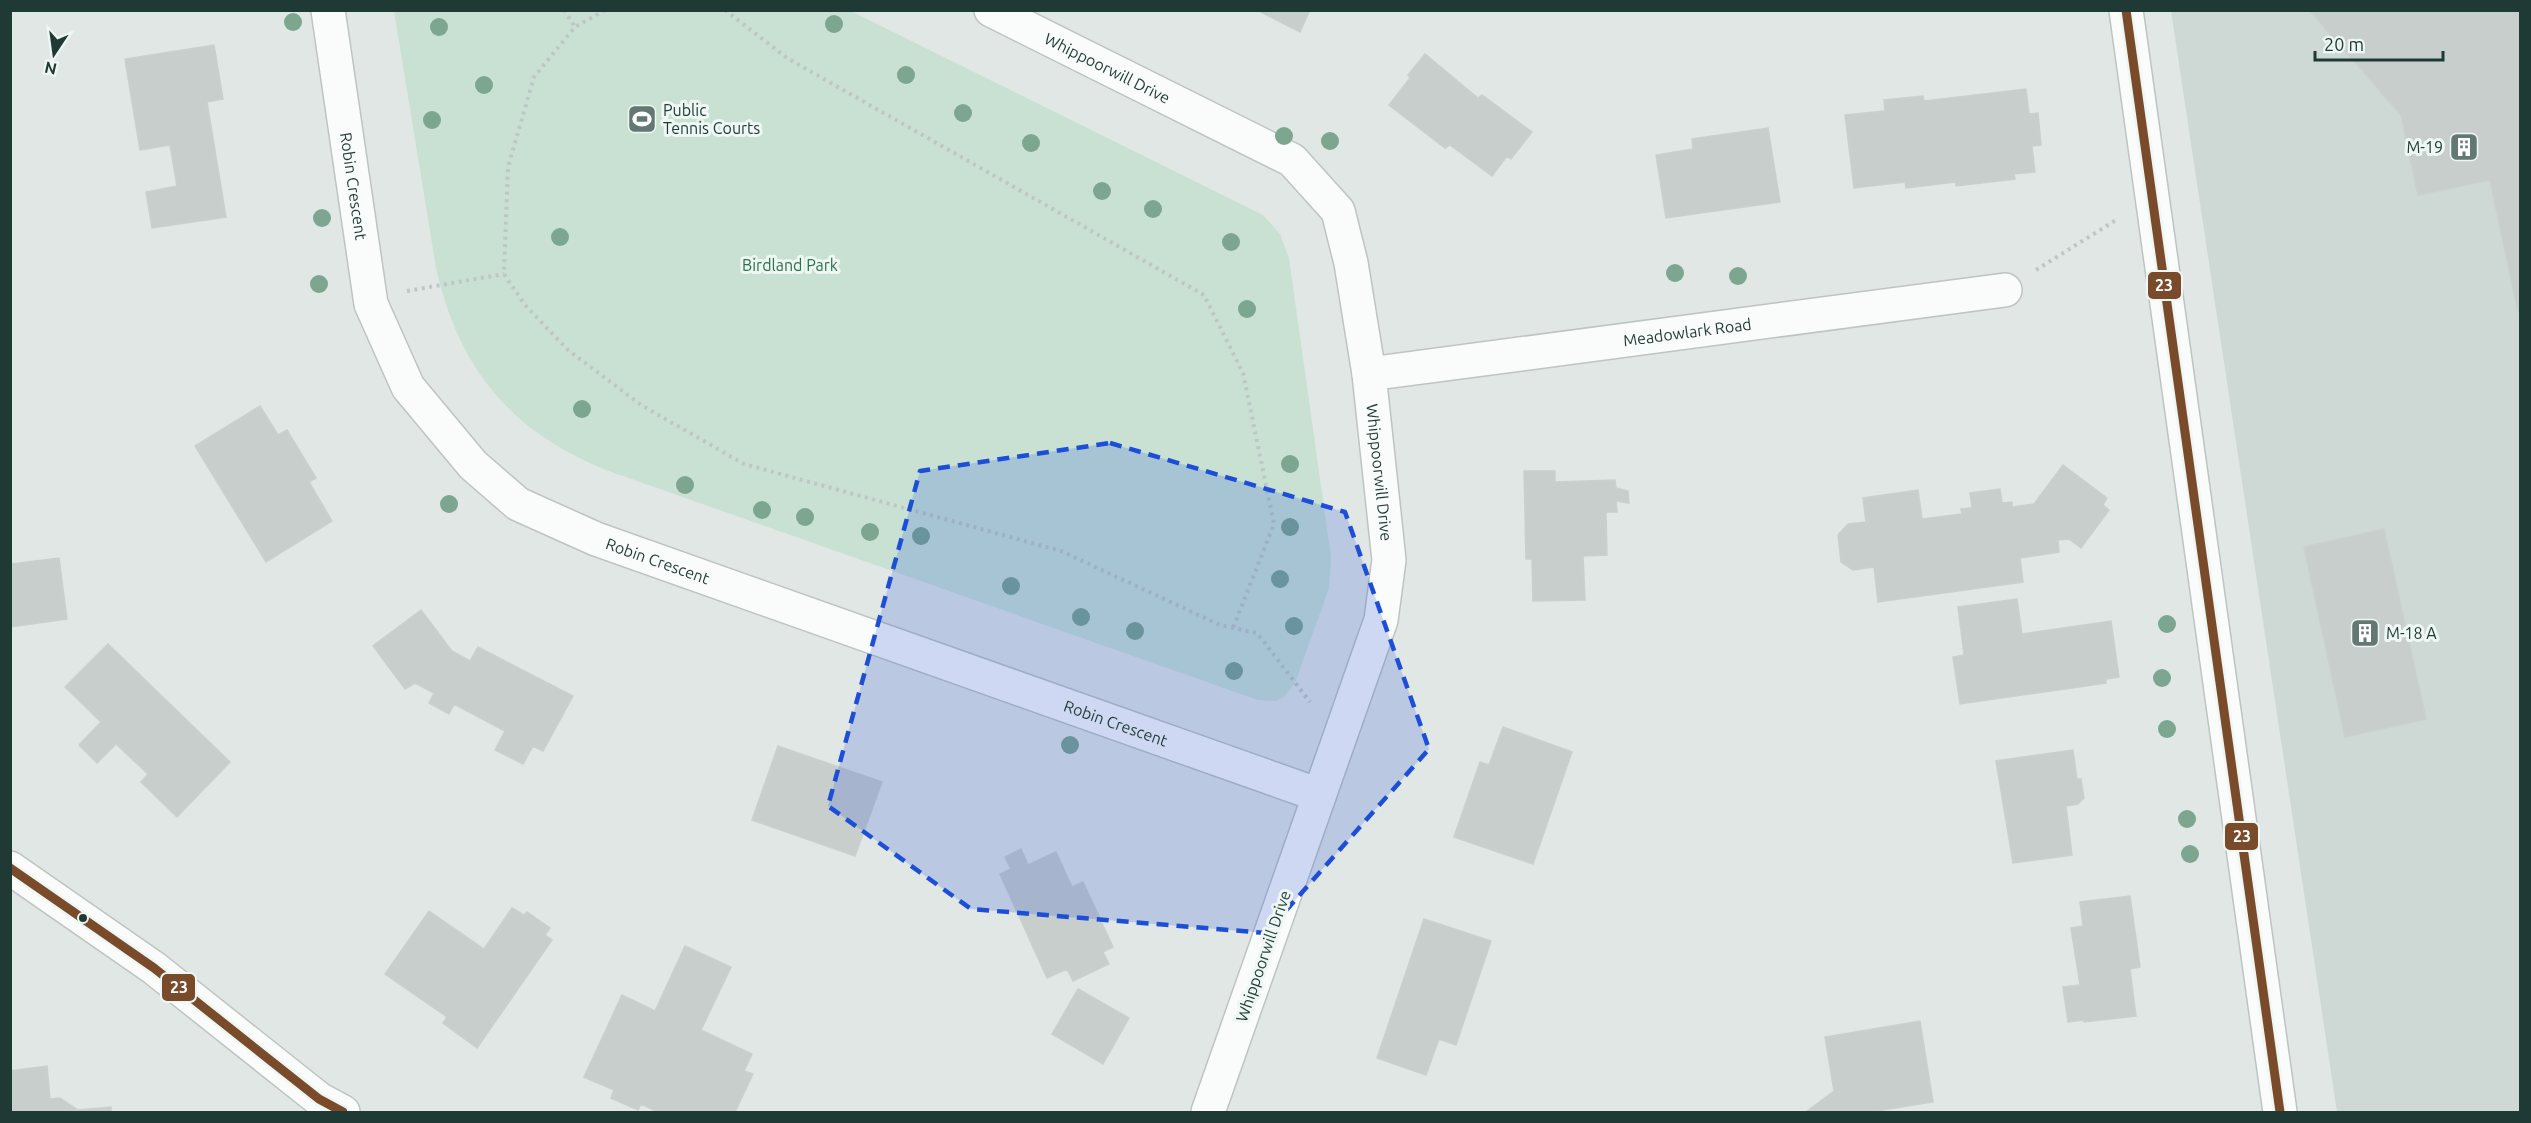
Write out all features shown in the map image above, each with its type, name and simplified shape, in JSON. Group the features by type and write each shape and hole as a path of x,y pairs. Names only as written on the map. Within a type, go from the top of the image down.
{"street":[{"name":"Robin Crescent","path":"328,10 371,304 408,387 473,465 518,504 596,538 1319,795"},
{"name":"Whippoorwill Drive","path":"992,10 1292,160 1338,211 1351,263 1369,374 1389,560 1381,620 1208,1113"},
{"path":"2126,10 2280,1113"},
{"name":"Meadowlark Road","path":"1369,374 2006,290"},
{"path":"10,868 154,968 319,1099 343,1113"}],"path":[{"path":"564,10 575,27"},
{"path":"605,10 575,27 534,77 508,167 504,274 525,305 568,350 641,405 744,464 1061,551 1220,625 1257,633 1339,740"},
{"path":"725,10 787,58 1204,296 1243,373 1274,524 1233,628"},
{"path":"2006,290 2114,221"},
{"path":"371,304 412,289 504,274"}],"highlighted area":[{"path":"1110,443 1345,512 1429,749 1266,933 971,909 828,806 920,471"}],"shaded area":[{"path":"2171,11 2520,11 2520,1112 2337,1112"}],"green space":[{"name":"Birdland Park","path":"394,11 851,11 1263,215 1280,234 1289,258 1331,557 1329,588 1295,683 1284,697 1276,701 1258,700 606,470 572,454 542,436 516,416 475,366 459,337 446,304 436,268"}],"building":[{"path":"1257,10 1310,10 1300,32"},
{"name":"M-19","path":"2309,10 2520,10 2520,311 2518,312 2490,180 2418,195 2401,115"},
{"path":"214,45 223,99 207,102 226,217 152,228 146,192 177,186 170,145 140,150 125,59"},
{"path":"1425,54 1478,98 1482,95 1532,132 1511,159 1507,156 1492,176 1450,145 1445,148 1389,105"},
{"path":"2026,89 2029,114 2038,113 2041,145 2032,146 2035,172 2014,174 2015,179 1956,186 1956,182 1906,188 1905,182 1854,188 1845,115 1885,111 1884,100 1923,96 1924,101"},
{"path":"1768,128 1780,202 1666,218 1656,155 1693,149 1692,139"},
{"path":"260,406 278,435 287,430 316,478 309,482 332,521 266,562 195,446"},
{"path":"2063,465 2107,498 2103,505 2109,510 2081,548 2069,539 2058,540 2059,552 2020,558 2023,582 1878,602 1874,567 1853,570 1841,562 1838,535 1848,524 1866,522 1863,498 1918,490 1922,519 1962,514 1961,509 1972,508 1970,493 2000,489 2002,503 2012,502 2012,507 2034,504"},
{"path":"1524,471 1555,471 1555,482 1615,480 1616,488 1628,491 1629,503 1616,501 1617,512 1606,512 1607,555 1583,556 1585,600 1533,601 1532,559 1526,559"},
{"name":"M-18 A","path":"2384,529 2426,719 2345,737 2304,547"},
{"path":"10,558 11,564 59,558 67,619 10,627"},
{"path":"2017,599 2022,634 2111,621 2119,677 2106,679 2106,683 1960,704 1953,657 1964,655 1958,607"},
{"path":"421,610 452,651 470,661 478,647 573,696 543,751 533,746 523,764 495,750 505,731 454,704 449,714 429,703 434,693 415,683 405,689 373,646"},
{"path":"108,644 230,762 177,817 141,782 148,774 116,744 97,763 79,745 101,722 65,687"},
{"path":"1503,727 1572,752 1533,864 1454,837 1480,762 1489,765"},
{"path":"778,746 882,782 855,856 752,820"},
{"path":"2073,750 2077,779 2081,779 2084,798 2078,804 2066,806 2072,855 2013,863 1996,761"},
{"path":"1021,849 1028,865 1056,852 1072,887 1083,882 1113,947 1103,952 1109,964 1073,981 1067,969 1047,978 1000,874 1011,869 1005,857"},
{"path":"2130,896 2140,967 2130,969 2136,1016 2068,1022 2063,987 2080,985 2071,928 2083,926 2080,902"},
{"path":"512,908 524,915 527,912 550,928 545,935 552,940 477,1048 443,1023 447,1017 385,974 429,911 484,949"},
{"path":"1424,919 1491,941 1456,1045 1439,1039 1426,1075 1377,1058"},
{"path":"685,946 731,967 701,1030 752,1054 744,1071 753,1074 735,1112 658,1112 641,1104 638,1110 611,1098 614,1090 584,1077 622,995 655,1011"},
{"path":"1078,989 1129,1018 1103,1064 1052,1034"},
{"path":"1920,1021 1933,1102 1870,1112 1806,1112 1834,1091 1825,1037"},
{"path":"47,1066 50,1099 60,1098 78,1110 111,1107 111,1112 11,1112 10,1071"}],"transit line":[{"name":"23","path":"2126,10 2280,1112"},
{"name":"23","path":"10,868 154,968 319,1099 343,1112"}],"place":[{"name":"Public Tennis Courts","path":"642,119"},
{"name":"M-19","path":"2464,147"},
{"name":"M-18 A","path":"2365,633"}]}
